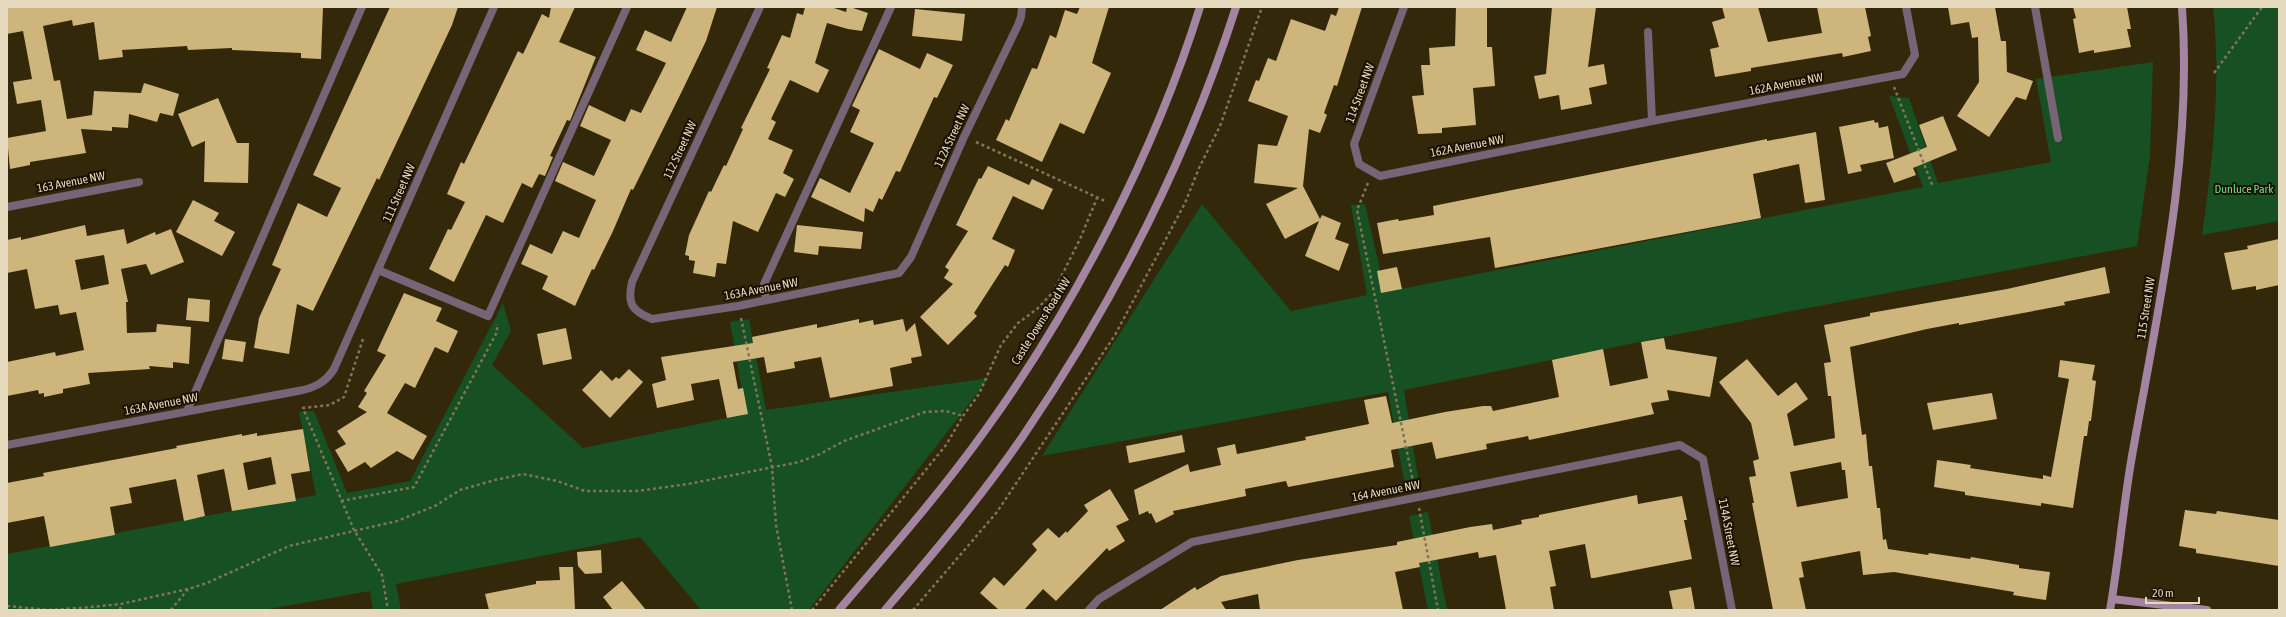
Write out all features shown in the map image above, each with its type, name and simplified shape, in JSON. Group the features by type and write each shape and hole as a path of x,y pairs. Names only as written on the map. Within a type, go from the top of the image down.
{"main road":[{"name":"Castle Downs Road NW","path":"839,610 926,508 990,425 1057,321 1084,275 1150,139 1200,7"},
{"path":"885,610 947,536 1022,436 1083,343 1149,223 1182,150 1236,7"},
{"name":"115 Street NW","path":"2110,610 2132,457 2154,335 2181,150 2184,67 2182,7"},
{"path":"2112,599 2207,610"}],"street":[{"path":"187,411 362,7"},
{"name":"111 Street NW","path":"320,384 334,369 494,7"},
{"path":"378,270 488,316 627,7"},
{"name":"112 Street NW","path":"631,304 630,292 632,282 760,7"},
{"path":"766,300 764,284 891,7"},
{"name":"112A Street NW","path":"899,273 911,257 964,137 1020,21 1022,7"},
{"name":"114 Street NW","path":"1380,176 1358,164 1354,144 1404,7"},
{"name":"162A Avenue NW","path":"1380,176 1652,121 1903,74 1915,55 1906,7"},
{"path":"2035,7 2058,138"},
{"path":"1648,32 1652,121"},
{"name":"163 Avenue NW","path":"7,207 139,182"},
{"name":"163A Avenue NW","path":"631,304 640,314 652,320 738,306 899,273"},
{"name":"163A Avenue NW","path":"7,445 298,391 320,384"},
{"name":"164 Avenue NW","path":"1089,610 1099,599 1192,542 1680,445 1703,459"},
{"name":"114A Street NW","path":"1703,459 1732,610"}],"path":[{"path":"2214,73 2262,7"},
{"path":"1890,76 1933,188"},
{"path":"964,137 1097,198 1108,202 1111,195"},
{"path":"1372,171 1357,210 1417,497 1438,610"},
{"path":"812,610 910,492 946,445 963,416 979,394 1001,344 1018,323 1037,309 1054,291 1080,239 1097,198"},
{"path":"738,306 772,467 777,537 792,610"},
{"path":"341,501 414,486 497,332 497,322 488,316"},
{"path":"366,333 344,397 330,405 303,408 354,530 382,575 388,610"},
{"path":"7,606 49,610 120,604 188,589 208,583 289,546 397,521 435,506 460,490 523,474 557,481 585,490 636,492 799,462 820,454 844,441 925,412 946,411 963,416"},
{"path":"171,610 188,589"},
{"path":"120,604 120,610"}],"green space":[{"name":"Dunluce Park","path":"2213,7 2279,7 2279,221 2202,235 2215,121 2216,64"},
{"path":"2153,62 2150,156 2137,246 1792,311 1404,390 1418,478 1404,481 1388,392 1042,456 1202,204 1291,311 1367,295 1351,205 1365,204 1385,292 1923,187 1889,96 1909,98 1938,183 2051,162 2036,79"},
{"path":"503,303 511,331 492,365 583,448 746,414 730,322 749,319 766,410 989,378 809,610 701,610 640,537 396,584 401,610 373,610 370,591 264,610 7,610 7,554 316,495 299,412 314,411 347,493 410,481"},
{"path":"1428,512 1447,610 1428,610 1409,516"}],"building":[{"path":"7,7 323,7 321,59 301,58 301,53 232,50 232,48 188,50 187,46 122,50 123,57 99,60 94,22 73,26 72,20 43,26 54,81 60,80 67,119 92,115 94,91 141,93 144,83 179,94 173,116 160,113 157,122 129,114 128,128 112,127 112,131 81,129 86,153 30,162 30,165 10,169 7,138 46,131 41,100 17,104 13,82 32,79 23,31 7,34"},
{"path":"390,7 458,7 452,25 379,180 377,178 313,311 297,304 289,354 254,348 259,318 281,269 272,265 298,203 327,217 341,188 313,175"},
{"path":"551,7 575,7 559,42 596,57 570,121 567,120 550,156 553,157 545,176 539,174 532,188 522,183 503,223 486,215 454,282 429,269 448,229 451,230 465,202 447,194 461,162 464,164 518,51 523,54 542,14 549,18"},
{"path":"687,7 717,7 706,41 633,190 631,189 613,231 594,270 592,269 575,306 542,289 548,276 521,264 530,244 552,254 563,231 579,238 596,200 555,181 563,162 594,176 611,140 580,126 589,105 625,122 631,109 641,113 666,63 636,50 645,30 671,42"},
{"path":"805,7 831,7 846,12 847,7 850,7 868,13 862,31 827,23 815,63 829,70 818,93 790,80 771,119 776,122 768,139 793,150 783,173 794,179 785,197 776,193 758,232 733,221 726,264 717,263 715,277 693,273 695,261 689,260 689,256 685,255 689,235 709,191 711,192 724,165 726,166 743,129 741,128 770,69 767,68 782,35 790,38 797,13 803,15"},
{"path":"1080,7 1109,7 1092,63 1111,73 1084,134 1060,123 1042,162 996,140 1006,119 1009,121 1032,68 1037,69 1050,35 1056,38 1065,10 1077,14"},
{"path":"1339,7 1362,7 1337,86 1334,85 1324,113 1327,115 1320,133 1309,129 1303,186 1320,219 1322,215 1341,223 1335,239 1349,244 1339,271 1305,256 1319,221 1285,239 1266,204 1298,188 1254,183 1258,144 1277,146 1288,116 1248,101 1256,80 1259,81 1268,58 1276,61 1291,19 1325,31 1331,14 1336,16"},
{"path":"1456,7 1487,7 1487,47 1492,47 1495,86 1473,88 1476,125 1442,128 1442,133 1418,134 1412,96 1424,95 1421,65 1430,65 1429,48 1455,46"},
{"path":"1552,7 1596,7 1588,67 1604,64 1607,84 1589,88 1592,104 1561,110 1559,95 1539,99 1534,76 1546,74"},
{"path":"1722,7 1758,7 1768,42 1822,33 1817,7 1865,7 1871,36 1868,37 1871,51 1843,57 1842,53 1751,68 1751,71 1715,77 1710,49 1719,47 1712,22 1725,18"},
{"path":"1948,7 1995,7 2001,41 2006,41 2007,72 2033,81 2026,100 2016,97 1989,137 1957,116 1979,82 1978,37 1972,38 1969,22 1951,25"},
{"path":"2073,7 2127,7 2131,29 2127,29 2131,47 2094,53 2094,50 2079,53 2073,19 2076,18"},
{"path":"915,9 965,14 962,41 912,36"},
{"path":"879,49 920,69 927,53 953,65 937,98 934,97 900,172 896,171 882,200 879,198 873,212 865,208 864,222 811,197 820,178 850,193 874,143 850,132 860,110 852,106"},
{"path":"218,98 237,143 249,143 248,183 204,182 205,141 192,147 178,114"},
{"path":"1943,116 1957,150 1913,168 1916,175 1894,183 1886,163 1927,147 1919,125"},
{"path":"1874,120 1875,123 1878,122 1879,128 1888,126 1894,158 1860,165 1862,171 1848,174 1839,127"},
{"path":"1816,132 1825,200 1805,203 1799,164 1753,174 1761,218 1495,268 1490,237 1383,254 1377,223 1434,215 1433,206 1767,139 1767,141"},
{"path":"988,166 1029,185 1032,179 1053,189 1043,210 1013,196 992,239 1015,250 1008,267 1005,265 974,313 977,316 948,345 920,317 953,284 944,278 949,270 945,267 968,231 956,225 979,178 981,179"},
{"path":"193,200 219,213 214,221 235,232 222,256 176,232"},
{"path":"85,225 87,236 124,229 127,244 155,232 156,235 171,229 184,262 151,275 146,264 121,269 128,302 126,302 127,333 156,332 157,324 191,327 189,364 173,362 173,368 149,366 150,369 88,373 90,384 63,389 63,393 44,397 44,393 39,394 38,390 7,396 7,362 55,352 56,356 84,350 76,312 60,315 58,305 35,309 27,269 7,273 7,240 21,237 21,240","holes":["104,255 109,284 81,290 75,260"]},
{"path":"797,225 863,232 861,249 819,246 818,255 794,252"},
{"path":"2279,239 2279,285 2256,290 2256,286 2232,290 2224,253 2248,249 2247,246"},
{"path":"1397,267 1402,289 1381,293 1377,271"},
{"path":"2105,267 2110,293 2064,302 2065,305 1959,325 1959,323 1927,329 1850,347 1862,435 1866,434 1869,466 1872,466 1877,508 1880,508 1883,540 1886,539 1888,549 1928,555 1929,553 1970,559 1971,557 2019,565 2019,568 2050,572 2046,600 2013,595 2014,592 1894,572 1863,575 1860,551 1801,562 1804,577 1799,578 1806,610 1773,610 1752,503 1754,503 1749,477 1756,476 1753,461 1759,459 1751,423 1719,382 1747,359 1778,396 1796,382 1808,399 1787,414 1794,446 1835,438 1831,396 1828,396 1824,363 1831,362 1824,325 1870,316 1870,313 2007,289","holes":["1841,462 1842,470 1845,470 1848,498 1797,507 1790,472"]},
{"path":"404,293 442,308 436,321 458,331 448,353 435,347 415,388 405,383 387,413 427,436 413,460 397,451 371,468 365,462 348,472 335,450 346,444 337,431 367,412 358,407 367,393 364,391 386,355 377,351"},
{"path":"188,298 210,300 209,322 186,320"},
{"path":"859,319 859,323 873,320 874,325 903,319 906,332 915,323 922,356 911,358 912,363 890,368 893,386 830,398 821,357 794,362 795,368 767,373 764,357 733,362 738,389 743,388 748,414 727,418 719,379 691,384 694,400 657,408 652,384 666,380 661,357 753,343 752,337 817,324 817,328"},
{"path":"566,328 572,359 543,365 537,334"},
{"path":"1664,338 1666,349 1717,357 1710,397 1667,390 1669,400 1651,403 1654,414 1529,440 1528,436 1486,444 1487,449 1436,459 1432,442 1391,450 1394,467 1288,487 1286,481 1245,489 1246,496 1173,511 1174,514 1156,523 1151,513 1149,514 1148,511 1139,515 1134,490 1188,464 1190,472 1221,465 1217,448 1235,444 1237,454 1306,440 1305,437 1369,424 1364,400 1386,396 1392,423 1483,406 1491,406 1493,411 1559,397 1552,360 1603,349 1610,386 1648,378 1641,342"},
{"path":"225,339 246,342 243,362 222,359"},
{"path":"2060,360 2095,365 2092,380 2096,381 2091,421 2089,421 2087,436 2084,436 2073,508 2041,503 2041,506 1965,495 1965,492 1934,487 1937,460 1971,465 1970,468 2043,479 2043,475 2051,477 2069,379 2058,377"},
{"path":"629,369 643,382 610,418 582,390 601,370 612,381 616,377 619,379"},
{"path":"1992,393 1997,419 1933,430 1927,403"},
{"path":"303,429 310,471 291,474 296,501 232,511 224,469 197,475 205,516 184,521 176,479 129,488 132,503 110,507 115,535 50,547 44,516 7,523 7,483 44,476 43,473 177,448 176,446 242,434 242,436 257,433 257,436","holes":["271,457 276,484 248,490 243,463"]},
{"path":"1182,435 1185,452 1129,463 1126,446"},
{"path":"1110,489 1129,520 1116,526 1125,541 1109,551 1107,548 1056,601 1043,589 1024,610 999,610 980,593 994,577 1004,586 1037,550 1032,544 1048,528 1059,538 1066,531 1067,533 1088,511 1084,505"},
{"path":"1637,495 1638,504 1682,496 1687,520 1684,520 1692,559 1591,578 1585,544 1549,551 1556,586 1550,587 1554,610 1506,610 1496,555 1479,558 1478,552 1419,563 1420,567 1395,572 1403,610 1260,610 1258,594 1221,602 1226,610 1160,610 1195,587 1197,590 1221,576 1298,560 1397,545 1397,542 1470,527 1492,524 1493,530 1522,524 1521,520 1539,517 1539,515"},
{"path":"2185,510 2216,514 2217,511 2279,520 2279,566 2196,553 2196,549 2179,546"},
{"path":"601,550 602,573 585,574 578,566 577,552"},
{"path":"559,567 573,567 575,610 489,610 485,594 536,584 536,581 560,580"},
{"path":"622,581 646,610 613,610 603,597"},
{"path":"1691,587 1695,610 1673,610 1669,591"}]}
